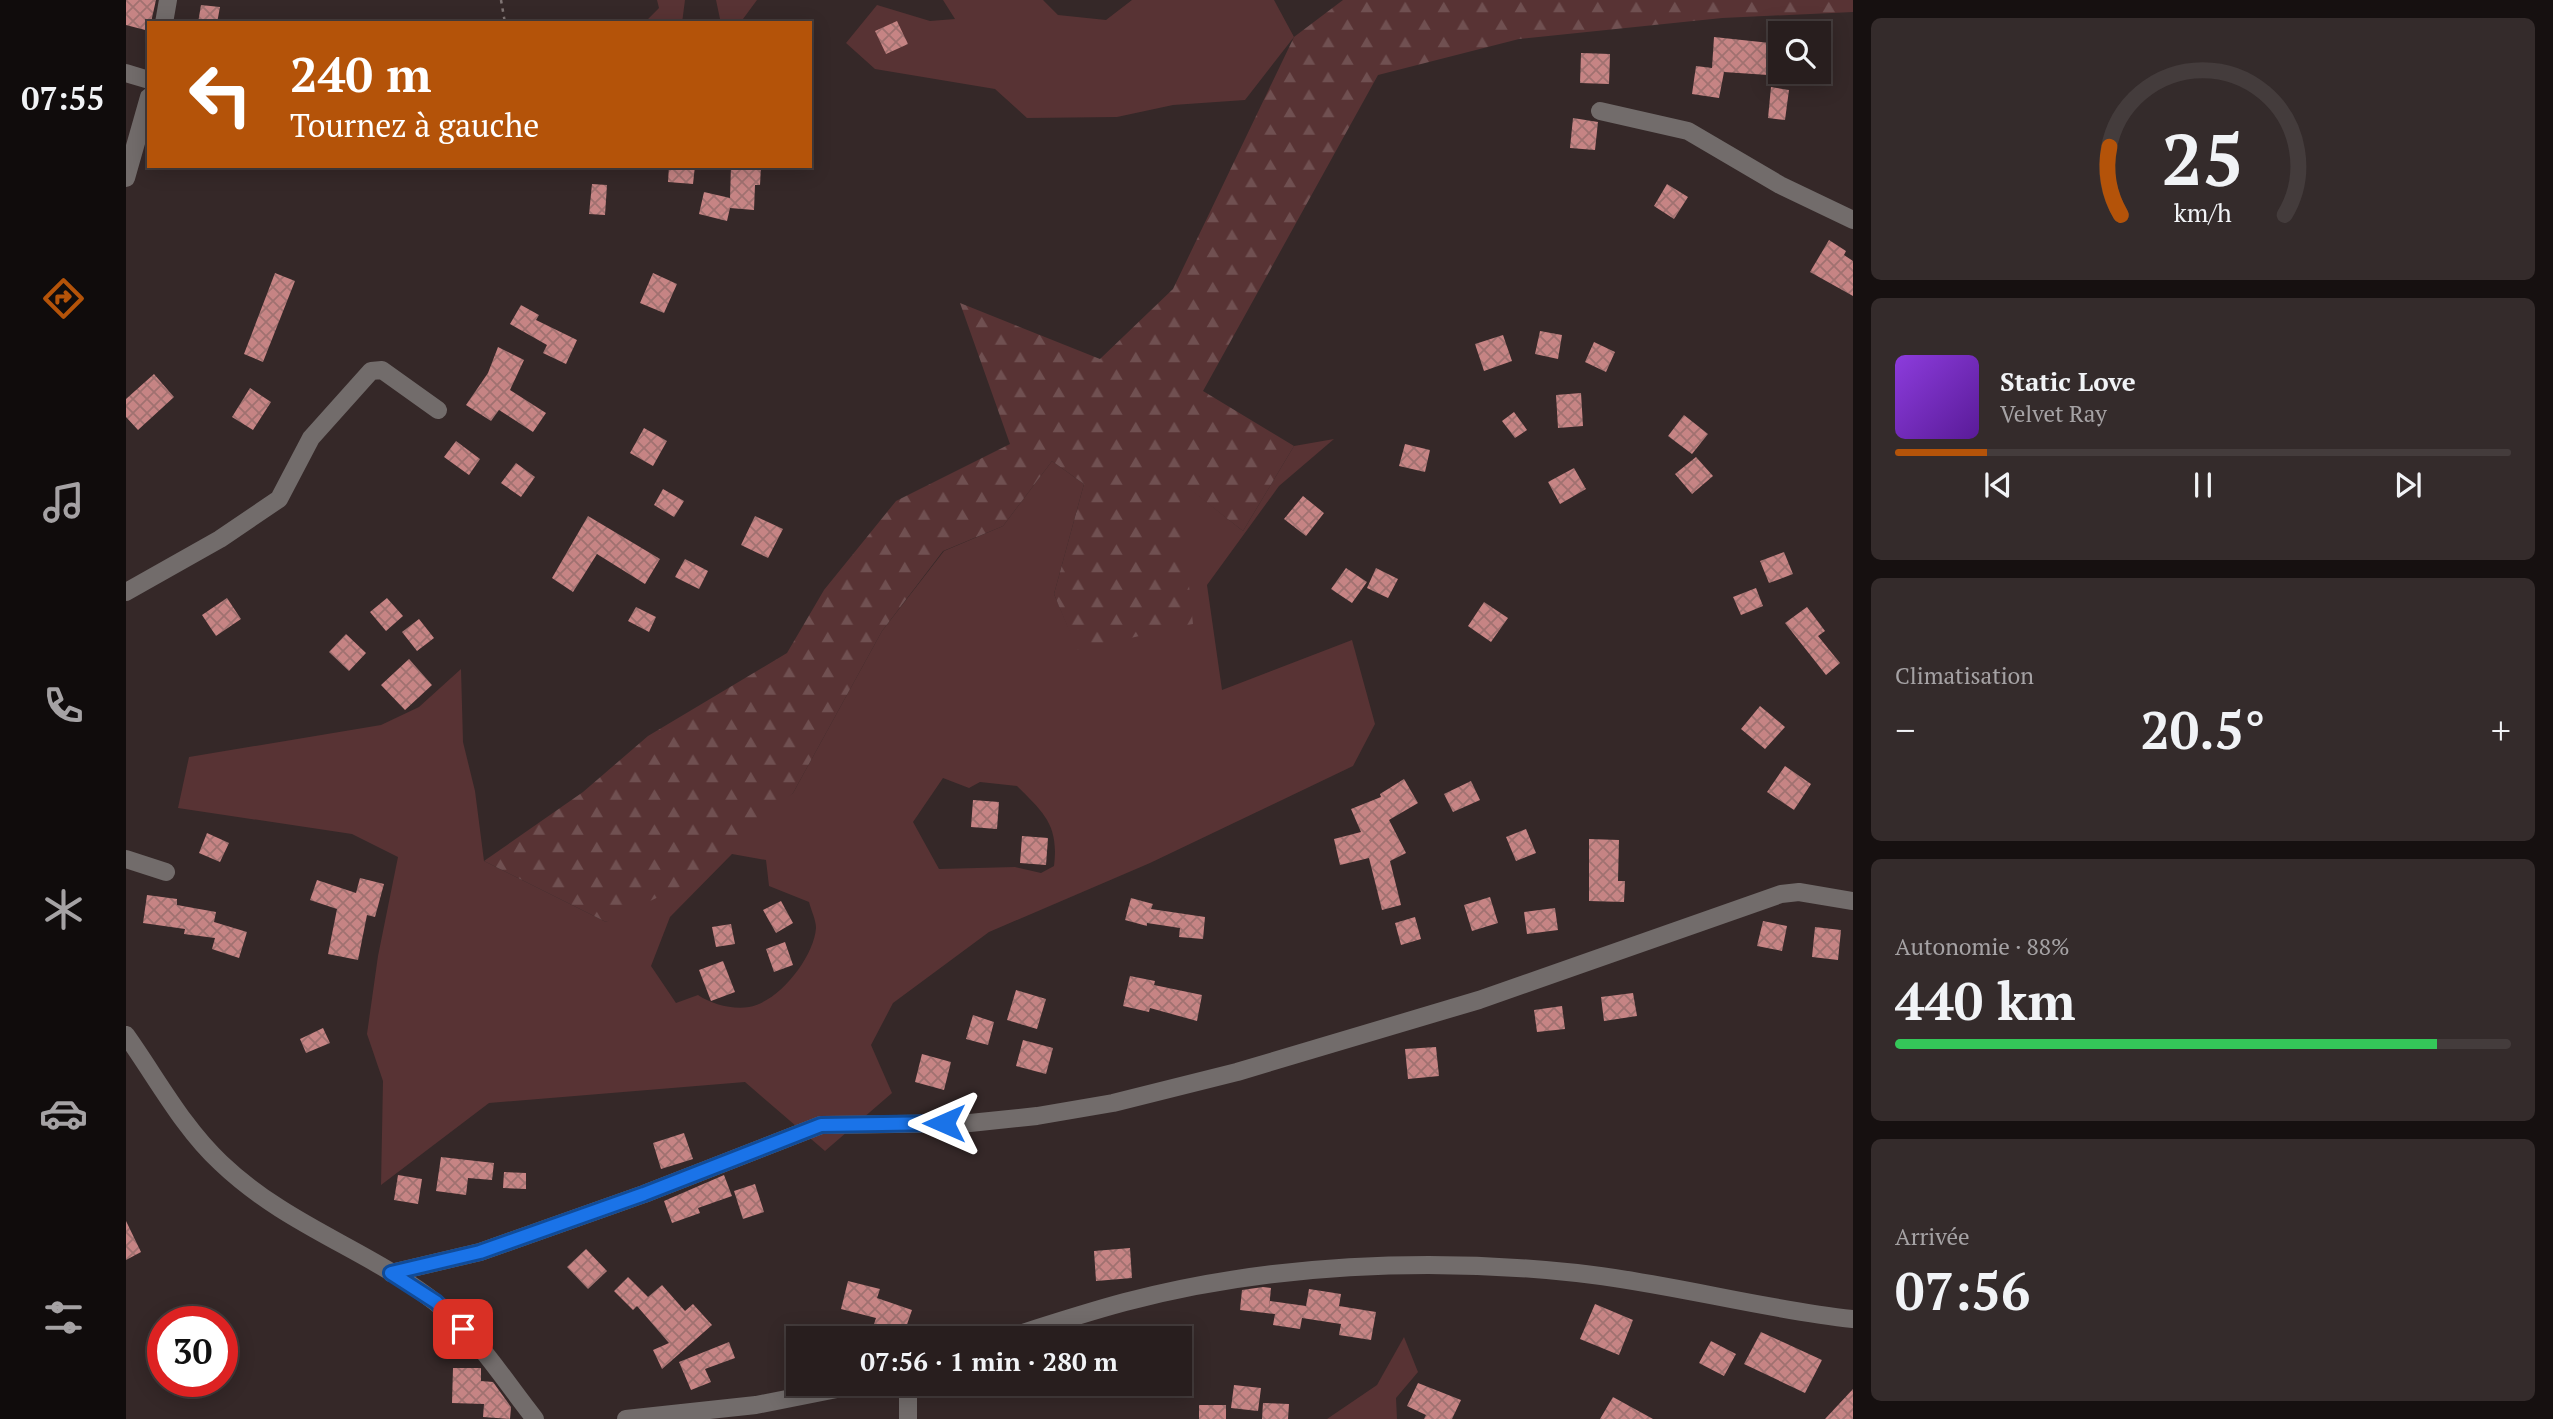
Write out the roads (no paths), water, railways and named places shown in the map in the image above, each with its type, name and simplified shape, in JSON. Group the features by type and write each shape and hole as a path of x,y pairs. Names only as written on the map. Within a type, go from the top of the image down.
{"street":[{"path":"163,21 167,0"},
{"path":"126,73 147,79"},
{"path":"126,178 147,104"},
{"path":"1600,111 1688,131 1780,185 1853,220"},
{"path":"126,592 220,539 279,499 311,438 371,371 382,370 438,410"},
{"path":"126,859 166,872"},
{"path":"391,1273 480,1252 644,1194 821,1125 970,1123 1037,1116 1113,1103 1237,1072 1479,1000 1781,894 1799,892 1853,901"},
{"path":"126,1035 199,1139 220,1163 287,1215 391,1273 436,1302 463,1329 535,1419"},
{"path":"1046,1326 1126,1302 1186,1290 1303,1272 1400,1267 1499,1267 1577,1273 1853,1319"},
{"path":"626,1419 756,1405 801,1396"},
{"path":"908,1396 908,1419"}]}
